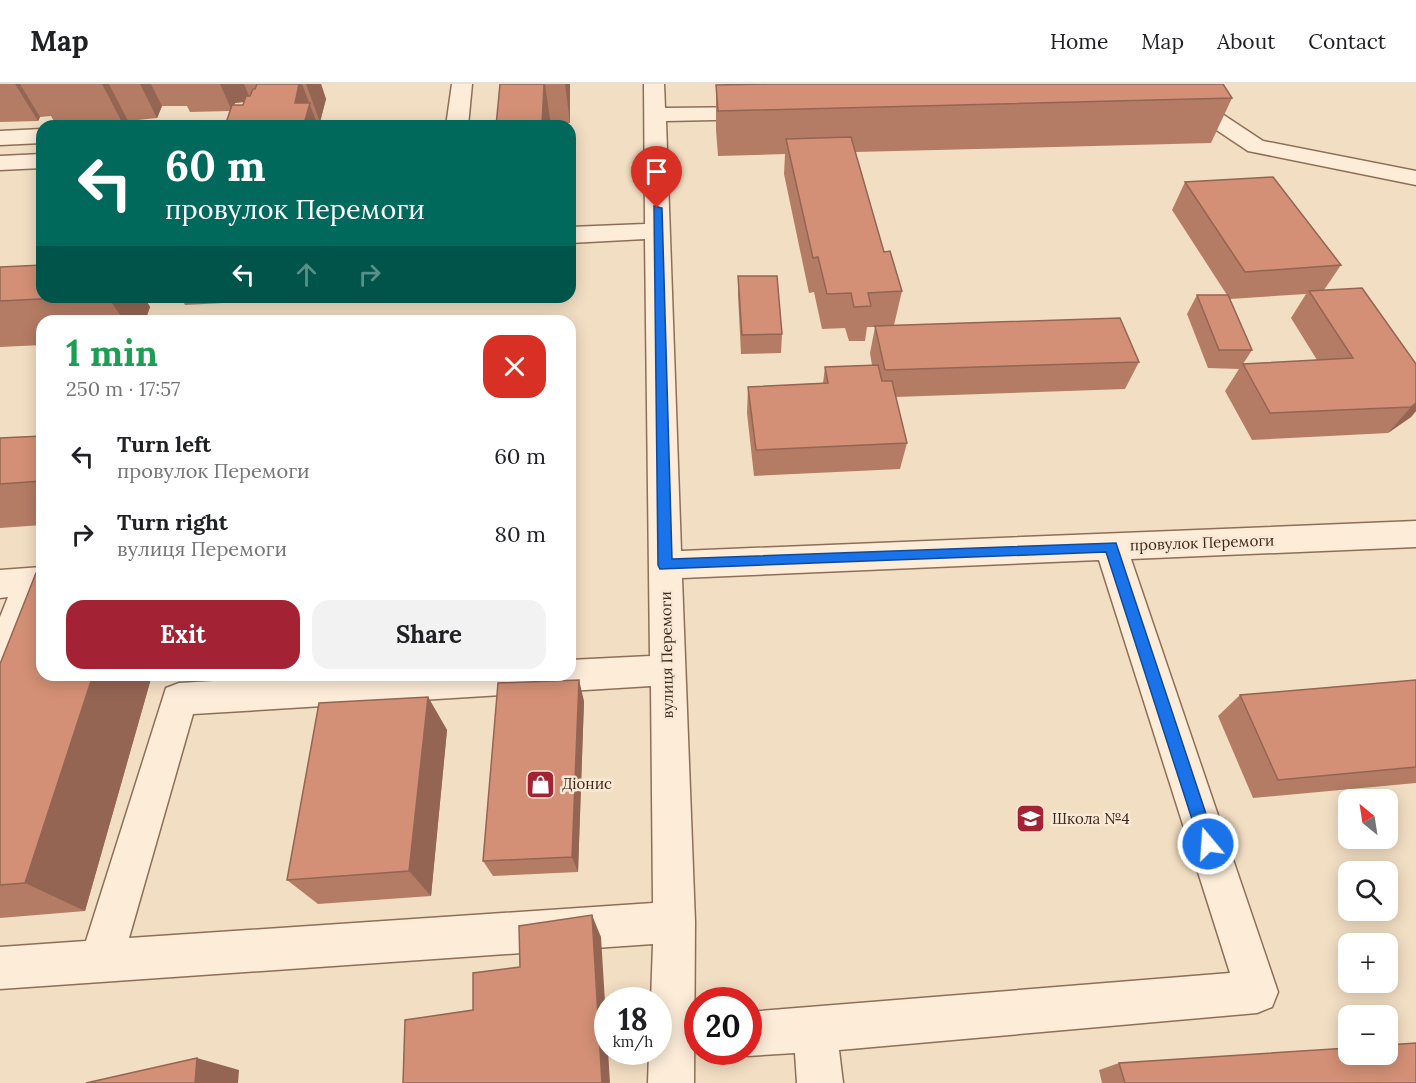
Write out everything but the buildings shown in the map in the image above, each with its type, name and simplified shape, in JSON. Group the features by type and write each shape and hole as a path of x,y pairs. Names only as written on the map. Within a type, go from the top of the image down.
{"street":[{"path":"458,120 462,84"},
{"name":"вулиця Перемоги","path":"654,84 674,922 684,1039 671,1083"},
{"path":"1162,107 1196,106 1256,146 1416,178"},
{"path":"655,115 779,113"},
{"path":"0,138 36,136"},
{"path":"0,163 36,161"},
{"path":"576,235 658,231"},
{"name":"провулок Перемоги","path":"665,565 1416,534"},
{"path":"762,1033 1257,992 1111,547"},
{"path":"0,660 24,583"},
{"path":"576,673 667,670"},
{"path":"101,961 179,699 254,684 342,681"},
{"path":"0,968 674,922"},
{"path":"815,1030 819,1083"}],"place":[{"name":"Діонис","path":"541,784"},
{"name":"Школа №4","path":"1031,819"}],"route":[{"path":"657,208 665,565 1111,547 1208,844"}]}
